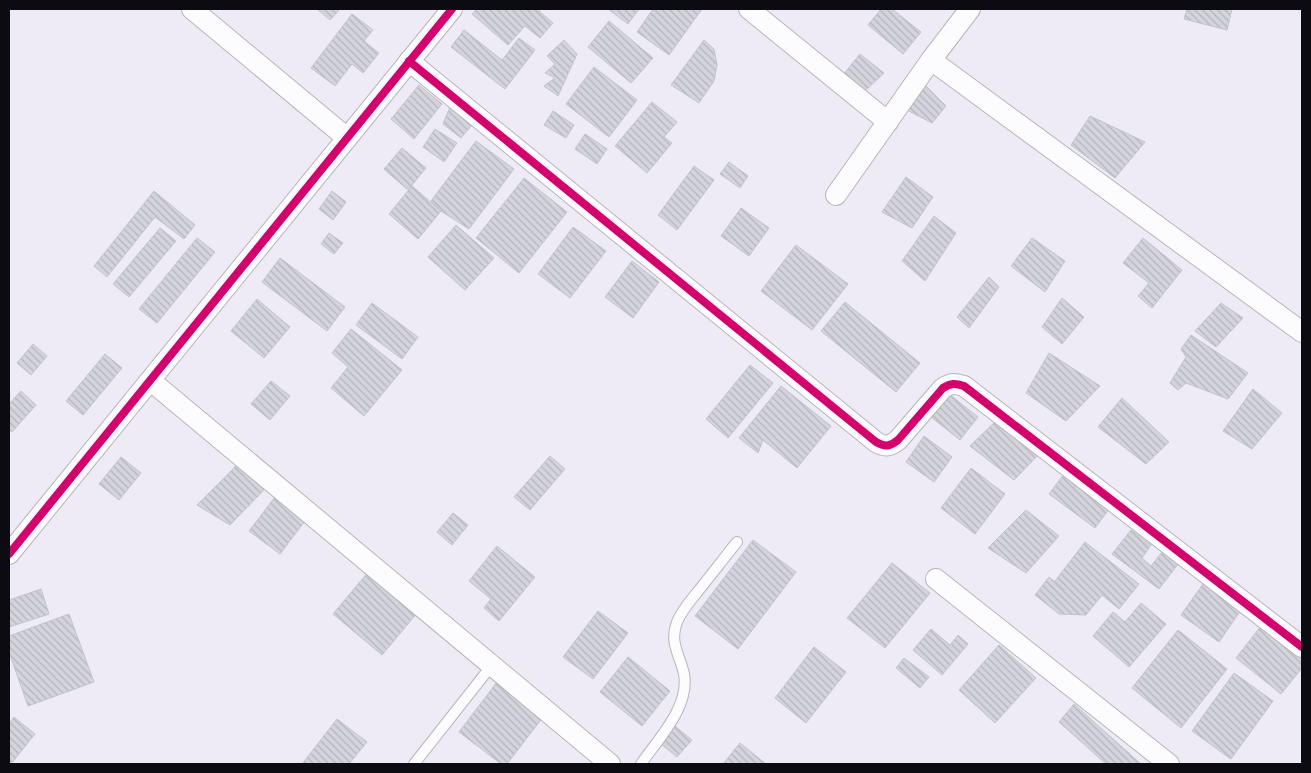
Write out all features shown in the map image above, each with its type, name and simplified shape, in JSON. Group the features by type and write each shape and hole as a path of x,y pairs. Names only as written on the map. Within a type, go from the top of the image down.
{"street":[{"path":"192,9 347,138"},
{"path":"9,554 451,9"},
{"path":"749,9 888,122"},
{"path":"836,195 931,60 970,9"},
{"path":"931,60 1302,332"},
{"path":"409,61 876,442 884,446 891,446 943,388 956,383 964,386 1302,647"},
{"path":"150,380 610,764"},
{"path":"936,579 1169,764"}],"lane":[{"path":"641,764 680,706 684,691 684,674 675,648 674,636 677,622 685,608 737,542"},
{"path":"414,764 492,665"}],"building":[{"path":"317,9 340,9 330,20"},
{"path":"477,9 540,9 539,11 553,23 540,38 525,26 508,45 472,14"},
{"path":"608,9 639,9 628,24"},
{"path":"653,9 702,9 669,55 637,32"},
{"path":"881,9 892,9 921,32 903,54 868,25"},
{"path":"1187,9 1232,9 1227,30 1184,19"},
{"path":"352,14 373,30 364,41 379,53 363,73 352,64 335,86 311,68"},
{"path":"609,21 653,58 631,83 588,47"},
{"path":"464,30 502,60 519,38 535,50 505,89 451,47"},
{"path":"564,40 577,54 558,96 544,86 555,78 545,73 555,64 547,56"},
{"path":"704,40 714,49 717,65 714,81 699,103 671,85"},
{"path":"860,54 884,73 865,91 843,75"},
{"path":"594,67 637,100 609,137 566,104"},
{"path":"924,84 946,106 932,123 907,110"},
{"path":"419,85 442,104 414,139 391,119"},
{"path":"652,102 677,122 664,137 672,143 647,173 615,146"},
{"path":"450,107 472,125 461,138 443,124"},
{"path":"553,111 574,125 566,138 544,125"},
{"path":"1090,116 1145,142 1115,178 1071,145"},
{"path":"435,129 457,143 444,162 423,147"},
{"path":"585,134 607,149 597,164 575,149"},
{"path":"476,141 514,169 469,229 441,211 431,201"},
{"path":"402,148 426,168 408,190 384,169"},
{"path":"729,162 748,176 740,188 720,174"},
{"path":"694,166 714,180 677,230 658,215"},
{"path":"906,177 933,197 912,228 882,212"},
{"path":"524,178 567,212 519,273 476,238"},
{"path":"412,186 441,211 418,239 389,214"},
{"path":"154,191 195,225 184,239 155,217 107,277 94,266"},
{"path":"332,191 346,202 333,220 319,209"},
{"path":"741,208 769,228 749,256 721,236"},
{"path":"934,216 956,233 925,281 902,261"},
{"path":"456,225 494,258 465,290 428,257"},
{"path":"573,227 606,251 570,298 538,274"},
{"path":"160,228 176,241 129,297 113,284"},
{"path":"329,233 343,243 334,254 321,244"},
{"path":"197,238 215,252 157,323 139,309"},
{"path":"1032,238 1065,261 1045,292 1011,266"},
{"path":"1143,238 1182,270 1152,308 1138,296 1149,283 1123,263"},
{"path":"796,245 848,284 812,330 761,291"},
{"path":"280,258 345,307 327,331 262,282"},
{"path":"632,261 659,282 633,318 605,297"},
{"path":"989,277 999,287 969,328 957,317"},
{"path":"1062,298 1084,317 1062,344 1042,327"},
{"path":"257,299 290,327 264,358 231,331"},
{"path":"845,302 920,363 896,392 821,331"},
{"path":"372,303 418,337 402,359 356,325"},
{"path":"1221,303 1243,318 1216,347 1195,331"},
{"path":"351,329 402,370 364,416 331,388 348,367 332,353"},
{"path":"1191,335 1248,373 1228,399 1186,383 1178,390 1170,383 1186,357 1181,349"},
{"path":"33,344 47,356 31,375 17,363"},
{"path":"1049,353 1100,386 1066,421 1026,393"},
{"path":"105,354 122,368 83,415 66,401"},
{"path":"750,365 773,383 728,438 706,419"},
{"path":"271,381 290,396 270,420 251,404"},
{"path":"781,386 831,426 797,468 763,440 758,453 739,438"},
{"path":"1253,389 1282,413 1252,449 1223,431"},
{"path":"21,391 36,405 12,432 9,429 9,404"},
{"path":"949,394 978,417 960,440 931,417"},
{"path":"1122,398 1169,442 1146,464 1098,427"},
{"path":"1000,417 1043,450 1014,480 970,446"},
{"path":"924,436 952,457 934,482 906,462"},
{"path":"550,456 565,469 530,510 514,497"},
{"path":"121,457 141,473 119,500 99,484"},
{"path":"239,463 265,489 230,525 197,505"},
{"path":"971,468 1005,494 975,534 941,508"},
{"path":"1067,470 1113,504 1095,528 1049,494"},
{"path":"275,497 305,521 280,554 249,531"},
{"path":"1026,510 1059,536 1026,573 988,548"},
{"path":"453,513 468,525 452,545 437,532"},
{"path":"1131,530 1151,545 1142,558 1151,566 1163,551 1179,563 1159,589 1112,554"},
{"path":"753,540 796,572 738,649 695,616"},
{"path":"1085,542 1139,584 1119,609 1102,595 1086,615 1059,614 1035,595 1049,577 1065,590 1055,581"},
{"path":"497,546 535,577 499,621 484,608 491,599 469,581"},
{"path":"892,563 930,593 885,648 847,618"},
{"path":"369,571 418,612 382,655 333,614"},
{"path":"1203,584 1241,610 1219,642 1181,615"},
{"path":"41,589 49,614 9,627 9,600"},
{"path":"1141,603 1166,624 1129,667 1093,636 1113,612 1125,622"},
{"path":"598,611 628,633 593,679 563,657"},
{"path":"69,614 94,682 28,706 9,652 9,636"},
{"path":"1261,626 1302,659 1302,668 1281,694 1236,658"},
{"path":"931,629 950,645 958,635 968,644 942,675 913,650"},
{"path":"1178,630 1227,669 1181,728 1132,688"},
{"path":"999,645 1036,678 995,723 959,690"},
{"path":"814,647 846,672 806,723 775,698"},
{"path":"628,657 670,691 642,726 600,692"},
{"path":"904,658 929,677 920,688 896,668"},
{"path":"1234,673 1273,701 1231,759 1192,731"},
{"path":"497,682 543,717 507,764 501,764 459,732"},
{"path":"1074,704 1141,764 1106,764 1059,722"},
{"path":"14,717 35,734 11,764 9,763 9,724"},
{"path":"337,719 367,742 349,764 302,764"},
{"path":"675,726 692,740 677,757 661,744"},
{"path":"740,743 766,764 723,764"}],"cycle path":[{"path":"9,554 452,9"},
{"path":"409,61 876,442 887,446 895,442 943,388 953,384 964,386 1302,647"}]}
